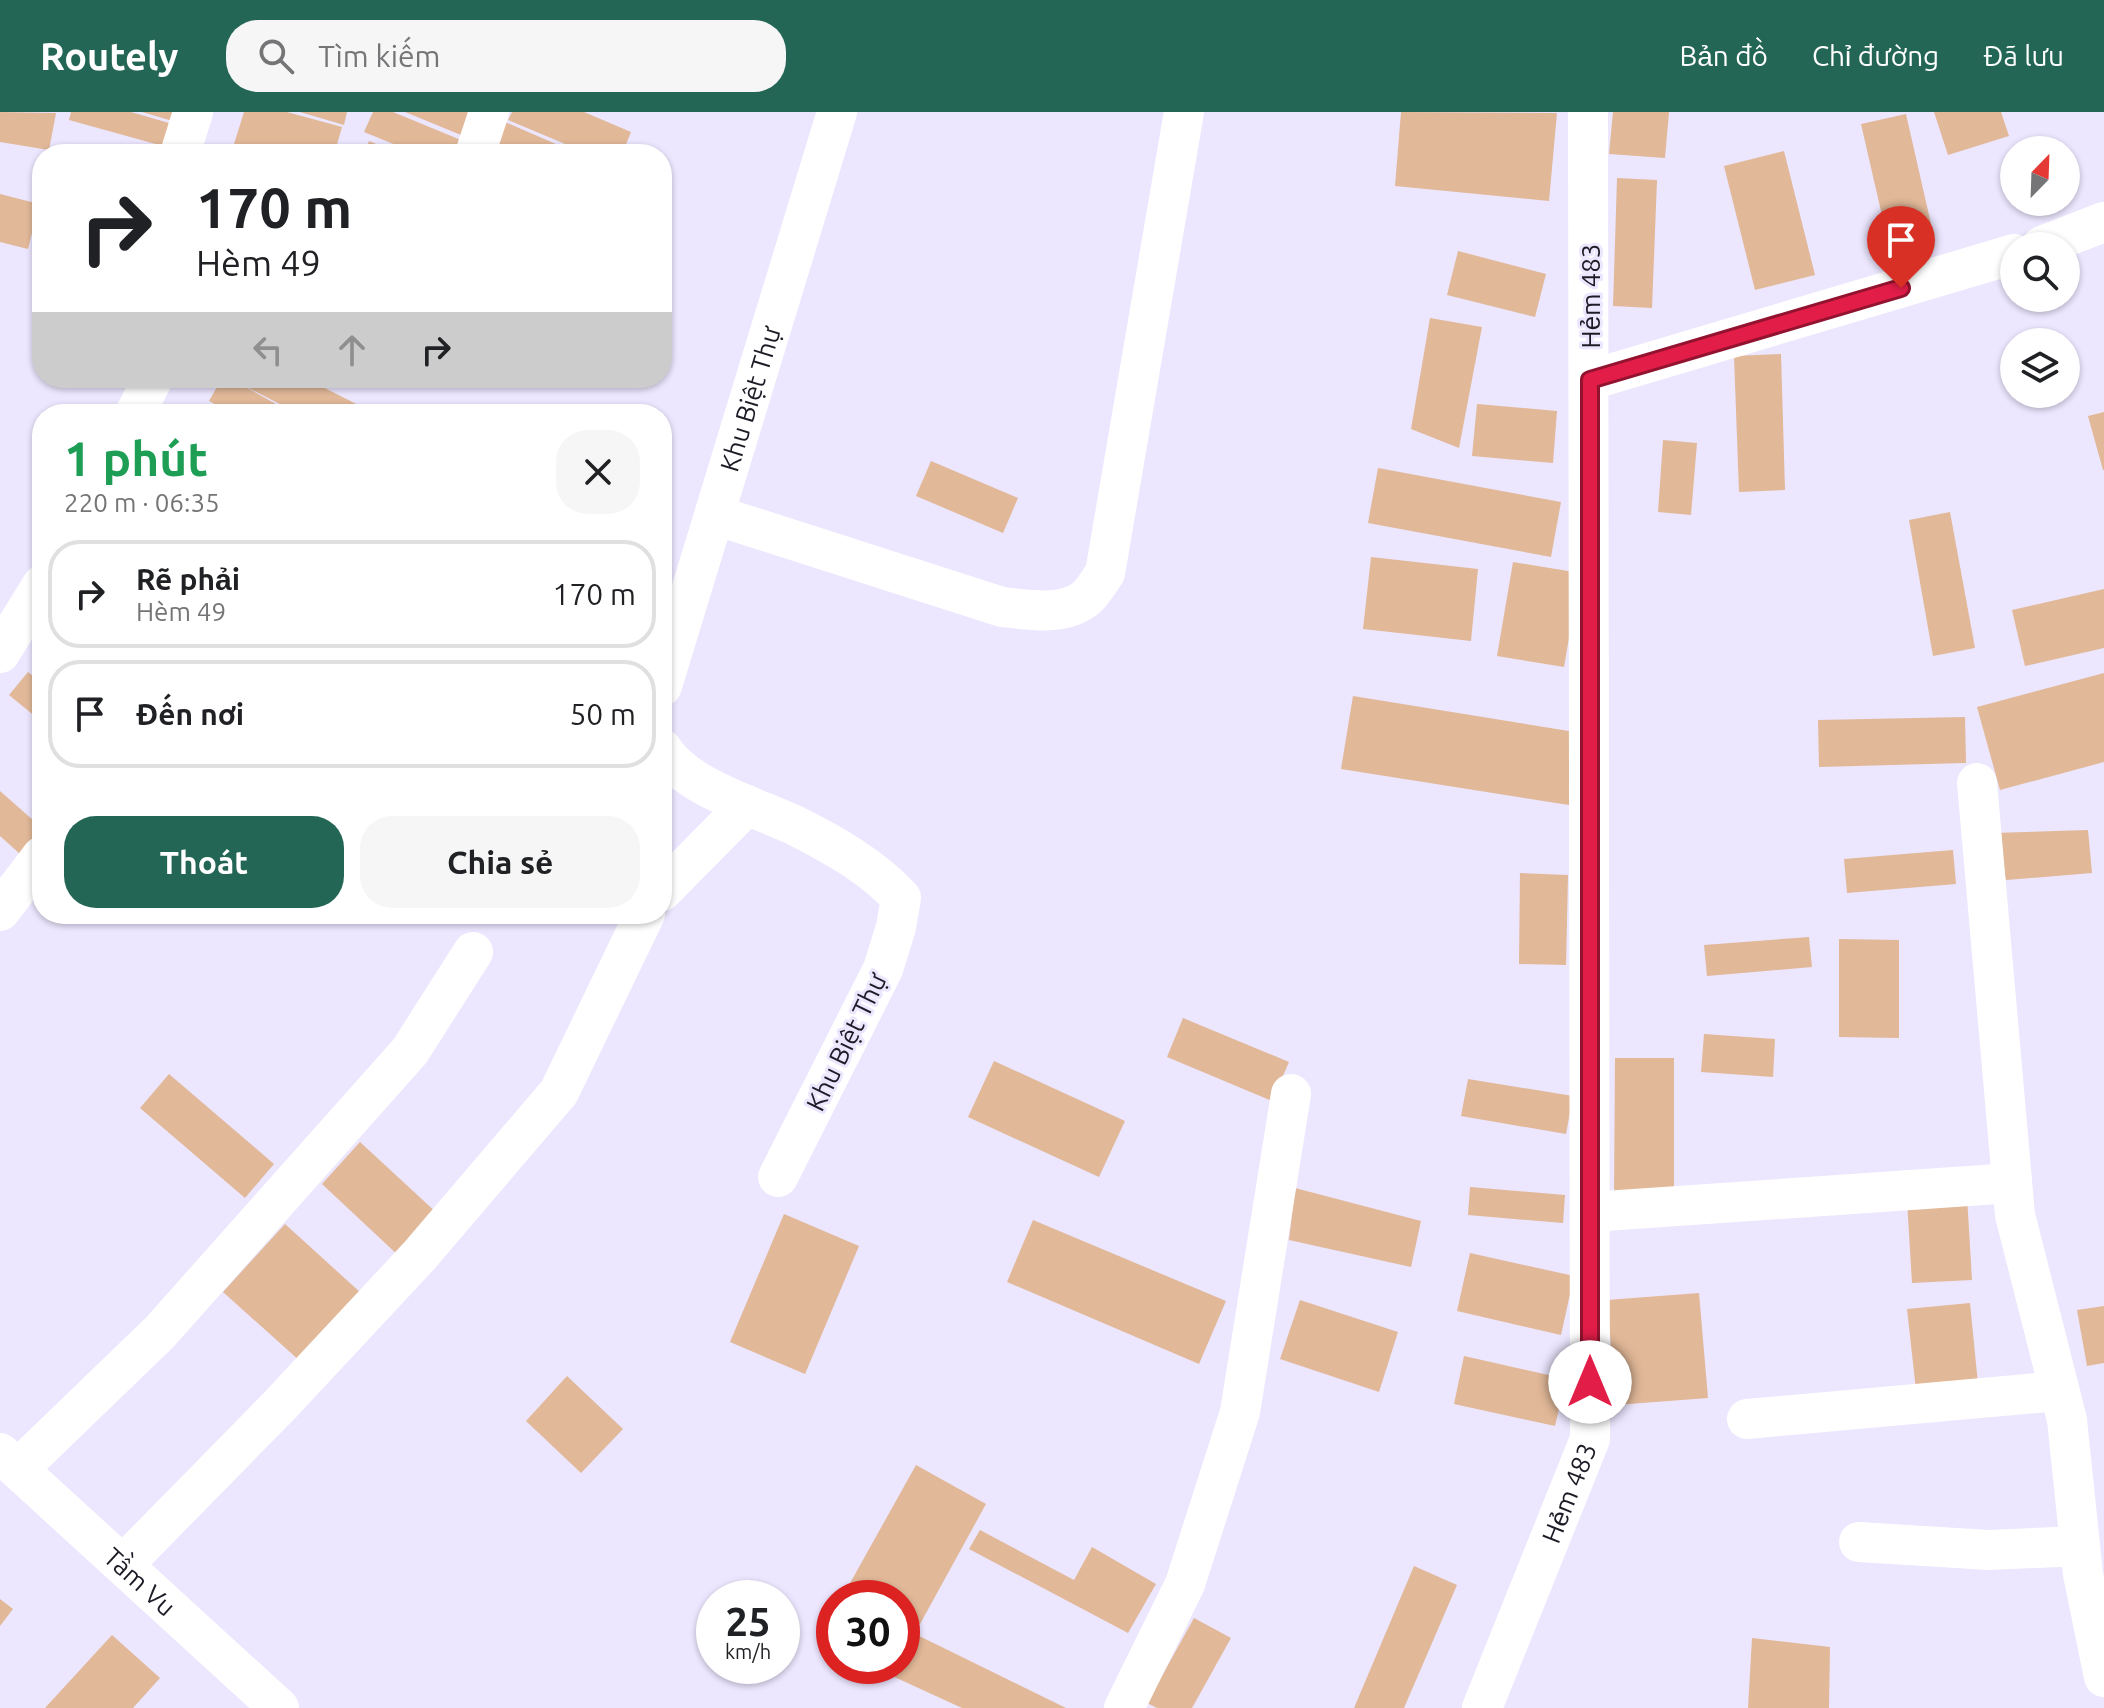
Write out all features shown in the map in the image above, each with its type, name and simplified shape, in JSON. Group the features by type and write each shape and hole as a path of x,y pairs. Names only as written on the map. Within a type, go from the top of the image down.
{"street":[{"path":"183,144 193,112"},
{"path":"478,144 489,112"},
{"name":"Khu Biệt Thự","path":"672,654 837,112"},
{"path":"715,515 1002,607 1041,611 1065,608 1086,599 1105,573 1184,112"},
{"name":"Hẻm 483","path":"1482,1708 1590,1439 1588,112"},
{"path":"2078,232 2104,222"},
{"path":"1590,380 2000,258"},
{"path":"0,653 32,601"},
{"name":"Khu Biệt Thự","path":"672,761 678,768 747,805 796,826 853,859 883,878 901,898 883,969 778,1177"},
{"path":"1977,783 2015,1215 2067,1420 2083,1574 2104,1677"},
{"path":"672,881 747,805"},
{"path":"0,911 32,869"},
{"path":"123,1565 280,1405 419,1256 559,1092 640,924"},
{"path":"9,1461 160,1332 410,1051 473,952"},
{"path":"1124,1708 1185,1584 1240,1412 1291,1094"},
{"path":"1590,1212 2012,1183"},
{"path":"1747,1419 2059,1391"},
{"name":"Tầm Vu","path":"9,1461 279,1708"},
{"path":"1859,1542 1989,1550 2080,1546"}],"building":[{"path":"0,112 56,113 50,144 32,144 32,147 0,142"},
{"path":"71,112 131,112 176,125 171,144 156,144 69,120"},
{"path":"142,112 178,112 176,122"},
{"path":"244,112 287,112 342,127 337,144 234,144"},
{"path":"300,112 347,112 344,125"},
{"path":"373,112 393,112 461,140 459,144 393,144 364,132"},
{"path":"405,112 469,112 461,135"},
{"path":"512,112 584,112 631,132 626,144 565,144 508,120"},
{"path":"1401,112 1557,113 1549,201 1395,186"},
{"path":"1613,112 1669,112 1665,158 1609,154"},
{"path":"1934,112 2001,112 2009,136 2000,136 2000,139 1948,155"},
{"path":"1906,114 1931,224 1886,233 1861,124"},
{"path":"505,122 556,144 495,144"},
{"path":"1784,151 1815,275 1755,290 1724,166"},
{"path":"1617,178 1657,180 1652,308 1613,306"},
{"path":"0,194 32,202 32,233 28,249 0,242"},
{"path":"1458,251 1546,274 1535,317 1447,295"},
{"path":"1430,318 1482,327 1459,448 1411,429"},
{"path":"1781,354 1785,490 1739,492 1734,356"},
{"path":"216,388 247,388 276,404 215,404 209,401"},
{"path":"249,388 325,388 356,404 280,404"},
{"path":"1477,404 1557,411 1553,463 1472,456"},
{"path":"2104,412 2104,470 2103,470 2088,416"},
{"path":"1663,440 1697,443 1691,515 1658,512"},
{"path":"931,461 1018,498 1003,533 916,496"},
{"path":"1378,468 1561,502 1551,557 1368,523"},
{"path":"1950,512 1975,648 1933,656 1909,520"},
{"path":"1371,557 1478,569 1471,641 1363,629"},
{"path":"1513,562 1580,573 1564,667 1497,656"},
{"path":"2104,589 2104,648 2025,666 2012,610"},
{"path":"28,672 32,675 32,714 9,695"},
{"path":"2104,673 2104,762 2000,790 1977,707"},
{"path":"1353,696 1581,733 1569,805 1341,769"},
{"path":"1965,717 1966,763 1819,767 1818,720"},
{"path":"0,791 32,819 32,859 29,862 0,836"},
{"path":"2088,830 2092,873 2006,880 1993,833"},
{"path":"1953,850 1956,884 1847,893 1844,859"},
{"path":"1520,873 1568,875 1566,965 1519,964"},
{"path":"1809,937 1812,967 1707,976 1704,945"},
{"path":"1839,939 1899,940 1899,1038 1839,1037"},
{"path":"1183,1018 1289,1062 1272,1101 1167,1057"},
{"path":"1704,1034 1775,1039 1773,1077 1701,1072"},
{"path":"1615,1058 1674,1058 1674,1197 1614,1196"},
{"path":"994,1061 1125,1121 1099,1177 968,1117"},
{"path":"169,1074 274,1164 245,1198 140,1108"},
{"path":"1468,1079 1573,1096 1566,1134 1461,1116"},
{"path":"360,1142 439,1215 400,1257 322,1184"},
{"path":"1470,1187 1565,1195 1563,1223 1468,1215"},
{"path":"1295,1188 1421,1221 1411,1267 1289,1240"},
{"path":"1967,1196 1972,1280 1912,1283 1907,1200"},
{"path":"784,1214 859,1246 805,1374 730,1342"},
{"path":"1033,1220 1226,1301 1199,1364 1007,1282"},
{"path":"285,1224 372,1303 311,1371 223,1292"},
{"path":"1470,1253 1574,1276 1561,1335 1457,1311"},
{"path":"1699,1293 1708,1398 1616,1405 1607,1300"},
{"path":"1300,1300 1398,1332 1379,1392 1280,1359"},
{"path":"1970,1303 1978,1384 1916,1390 1907,1309"},
{"path":"2104,1306 2104,1363 2087,1366 2077,1310"},
{"path":"1464,1356 1566,1379 1555,1426 1454,1404"},
{"path":"567,1376 623,1429 581,1473 526,1421"},
{"path":"916,1465 986,1504 920,1624 920,1580 852,1580"},
{"path":"980,1530 1074,1580 1092,1547 1156,1584 1128,1633 969,1549"},
{"path":"1414,1566 1457,1585 1404,1708 1354,1708"},
{"path":"0,1599 13,1609 0,1626"},
{"path":"1194,1618 1231,1638 1192,1708 1157,1708 1147,1703"},
{"path":"112,1635 160,1678 133,1708 45,1708"},
{"path":"920,1636 1066,1708 962,1708 910,1684 920,1684"},
{"path":"1752,1638 1830,1647 1829,1708 1748,1708"}],"route":[{"path":"1590,1382 1590,380 1901,288"}]}
